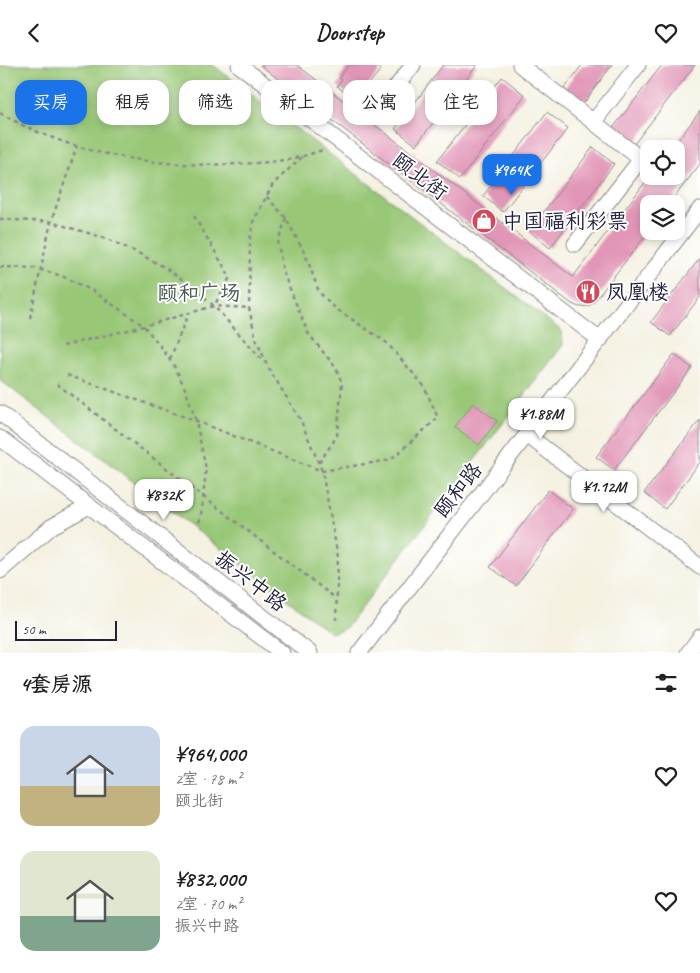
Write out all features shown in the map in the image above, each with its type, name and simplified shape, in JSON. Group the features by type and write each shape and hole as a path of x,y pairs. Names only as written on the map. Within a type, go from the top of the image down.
{"street":[{"name":"颐北街","path":"239,65 600,340"},
{"path":"401,80 413,65"},
{"path":"520,65 641,159 575,244"},
{"path":"594,121 638,65"},
{"name":"颐和路","path":"359,653 700,209"},
{"name":"振兴中路","path":"0,413 310,653"},
{"path":"527,435 700,567"},
{"name":"振兴中路","path":"0,438 282,653"},
{"path":"0,571 51,527 89,506"},
{"path":"688,653 700,637"}],"path":[{"path":"0,113 28,128 101,153 134,160 202,166 261,163 302,157 341,143"},
{"path":"30,318 51,222 77,146"},
{"path":"302,157 273,184 253,222 250,240 249,308 256,339 268,367 301,421 322,471 338,557 336,620"},
{"path":"67,375 196,421 322,471 390,460 438,418 424,386 387,343 334,308 320,291 306,256 286,218 266,196"},
{"path":"194,216 230,277 214,306"},
{"path":"286,218 278,243 283,272 308,333 336,368 342,383 337,436 319,463"},
{"path":"0,219 51,222 105,238 164,267 190,285 214,306 268,367"},
{"path":"0,267 40,269 62,276 93,291 144,326 170,359 186,391 196,421 206,469 204,497 199,523"},
{"path":"63,347 214,306 249,308"},
{"path":"170,359 188,314"},
{"path":"58,384 336,598"}],"green space":[{"name":"颐和广场","path":"0,65 213,65 233,80 179,80 179,125 251,125 251,94 261,102 261,125 292,125 562,331 563,345 345,629 331,633 0,380"}],"building":[{"path":"260,65 297,65 317,80 280,80"},
{"path":"349,65 380,65 378,67 381,69 372,80 343,80 343,91 337,86 342,80 339,78"},
{"path":"443,65 477,65 466,80 432,80"},
{"path":"582,65 612,65 583,104 564,89"},
{"path":"662,65 695,65 634,144 613,128"},
{"path":"502,77 525,95 460,179 437,161 465,125 497,125 497,83"},
{"path":"425,89 425,125 431,125 416,145 395,129 398,125 415,125 415,102"},
{"path":"333,93 343,100 343,125 375,125 573,277 643,185 684,185 676,195 640,195 640,240 642,240 593,303 589,306 579,307 572,304 333,121"},
{"path":"700,111 700,164 685,183 685,140 678,140"},
{"path":"547,112 568,128 503,212 483,196"},
{"path":"593,147 614,164 550,248 529,231"},
{"path":"700,258 700,297 670,336 651,322"},
{"path":"674,354 692,368 614,470 596,457"},
{"path":"473,403 497,421 479,445 455,427"},
{"path":"700,420 700,462 665,509 644,493"},
{"path":"548,490 573,509 516,586 490,567"}],"place":[{"name":"中国福利彩票","path":"484,221"},
{"name":"凤凰楼","path":"588,292"}]}
